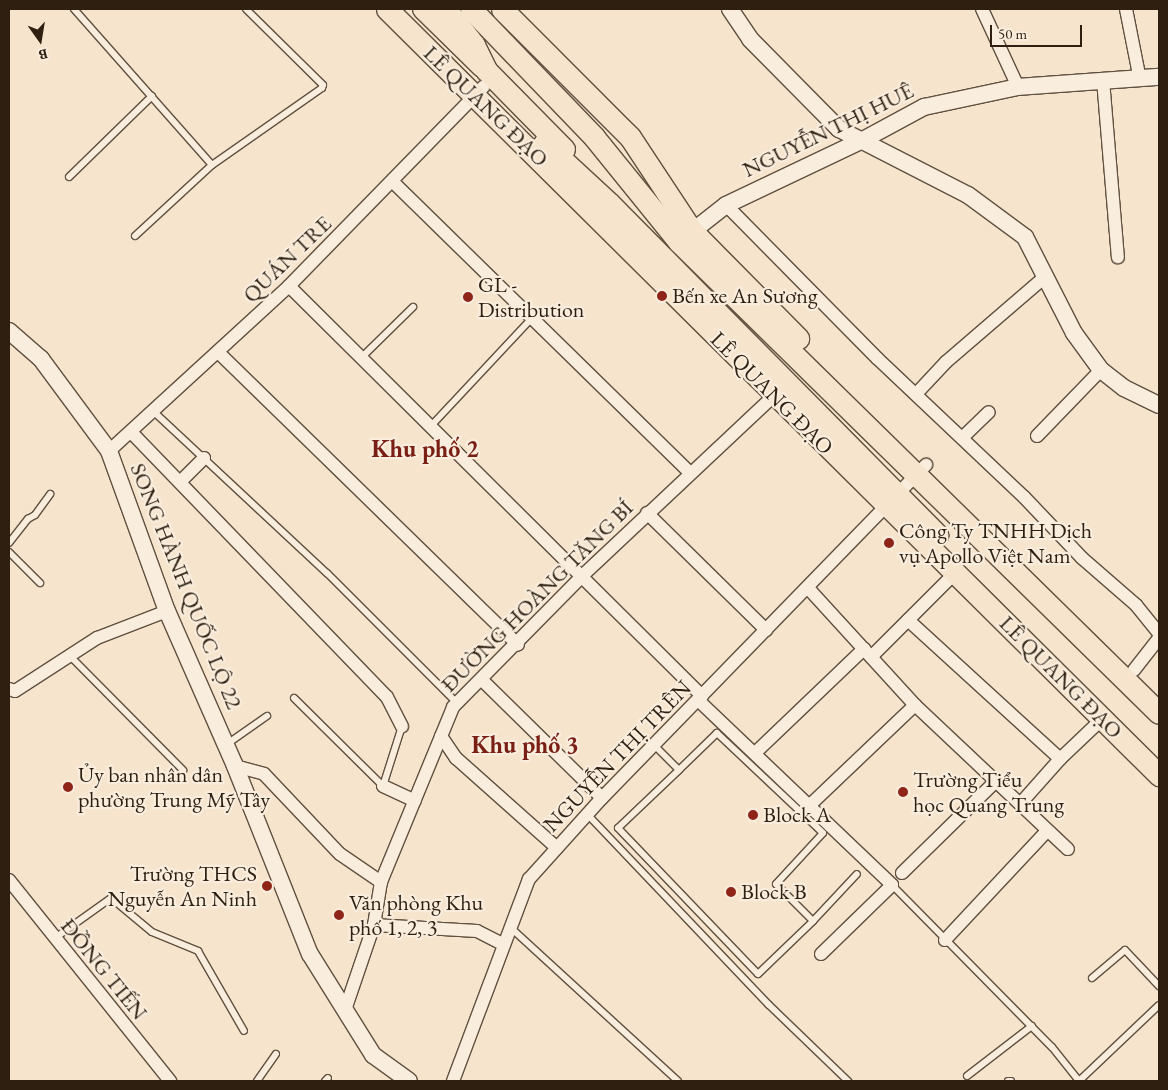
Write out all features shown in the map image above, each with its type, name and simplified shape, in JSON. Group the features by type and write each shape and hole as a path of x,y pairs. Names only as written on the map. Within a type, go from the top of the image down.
{"highway":[{"name":"LÊ QUANG ĐẠO","path":"387,9 482,84 543,126 609,203 815,425 1159,758"},
{"name":"LÊ QUANG ĐẠO","path":"401,9 482,84 775,395 815,425"},
{"name":"LÊ QUANG ĐẠO","path":"446,9 474,45 482,84"},
{"name":"LÊ QUANG ĐẠO","path":"471,9 606,150 685,237 922,469 1159,695"},
{"name":"LÊ QUANG ĐẠO","path":"502,9 630,137 685,237"},
{"path":"589,96 606,150"},
{"name":"LÊ QUANG ĐẠO","path":"922,469 1159,713"},
{"name":"LÊ QUANG ĐẠO","path":"892,501 956,572 1159,775"}],"main road":[{"path":"423,9 482,84"}],"street":[{"path":"730,9 750,39 789,81 839,128 968,195 1024,237 1074,333 1101,370 1124,388 1159,405"},
{"path":"982,9 1018,86"},
{"path":"1126,9 1140,80"},
{"name":"NGUYỄN THỊ HUÊ","path":"685,237 726,205 861,141 924,107 1018,86 1103,80 1140,80 1159,77"},
{"path":"1103,80 1118,257"},
{"name":"QUÁN TRE","path":"109,452 289,286 393,182 482,84"},
{"path":"393,182 533,317 690,473"},
{"path":"726,205 1082,558 1136,605 1159,633"},
{"path":"916,394 946,362 1046,276"},
{"path":"289,286 360,359 582,576 700,698 892,885 821,954"},
{"name":"SONG HÀNH QUỐC LỘ 22","path":"9,331 41,359 109,452 167,611 226,744 310,954 373,1055 409,1081"},
{"path":"218,352 518,645"},
{"path":"1037,436 1101,370"},
{"name":"ĐƯỜNG HOÀNG TĂNG BÍ","path":"345,1010 374,925 381,882 441,736 457,703 518,645 582,576 775,395"},
{"path":"962,438 989,412"},
{"path":"130,432 387,697 402,726"},
{"path":"180,482 204,458"},
{"name":"NGUYỄN THỊ TRÊN","path":"453,1081 529,879 602,798 922,469"},
{"path":"648,513 766,630"},
{"path":"756,753 908,620 956,572"},
{"path":"808,588 915,705 1068,849"},
{"path":"9,689 15,691 97,638 167,611"},
{"path":"908,620 1060,759"},
{"path":"1134,670 1159,638"},
{"path":"482,680 602,798"},
{"path":"810,805 915,705"},
{"path":"1020,804 1060,759 1103,718"},
{"path":"441,736 456,758 556,848"},
{"path":"235,766 264,774 340,854 381,882"},
{"path":"902,872 996,781"},
{"path":"383,786 415,801"},
{"path":"945,940 1047,831"},
{"name":"ĐỒNG TIẾN","path":"9,880 54,939 170,1081"},
{"path":"374,925 477,931 504,945"}],"lane":[{"path":"74,9 212,165"},
{"path":"135,236 212,165 323,85 246,9"},
{"path":"68,177 152,96"},
{"path":"360,359 413,307"},
{"path":"430,427 533,317"},
{"path":"153,411 327,573 457,703"},
{"path":"9,543 50,494"},
{"path":"9,552 40,582"},
{"path":"70,656 183,770"},
{"path":"294,698 383,786 402,726"},
{"path":"226,744 267,716"},
{"path":"813,921 776,884 823,833 718,733 618,828 758,974 813,921 857,874"},
{"path":"654,745 679,770"},
{"path":"587,814 769,1005 848,1081"},
{"path":"892,885 1032,1026 1079,1081 1159,1005"},
{"path":"54,939 111,898 152,932 198,951 244,1031"},
{"path":"510,927 678,1081"},
{"path":"1092,978 1125,950 1159,986"},
{"path":"967,1076 1032,1026"},
{"path":"257,1081 276,1054"}],"place":[{"name":"Bến xe An Sương","path":"662,296"},
{"name":"GL - Distribution","path":"468,297"},
{"name":"Công Ty TNHH Dịch vụ Apollo Việt Nam","path":"889,543"},
{"name":"Ủy ban nhân dân phường Trung Mỹ Tây","path":"68,787"},
{"name":"Trường Tiểu học Quang Trung","path":"903,792"},
{"name":"Block A","path":"753,815"},
{"name":"Trường THCS Nguyễn An Ninh","path":"267,886"},
{"name":"Block B","path":"731,892"},
{"name":"Văn phòng Khu phố 1, 2, 3","path":"339,915"}],"district":[{"name":"Khu phố 2","path":"425,449"},
{"name":"Khu phố 3","path":"525,745"}]}
